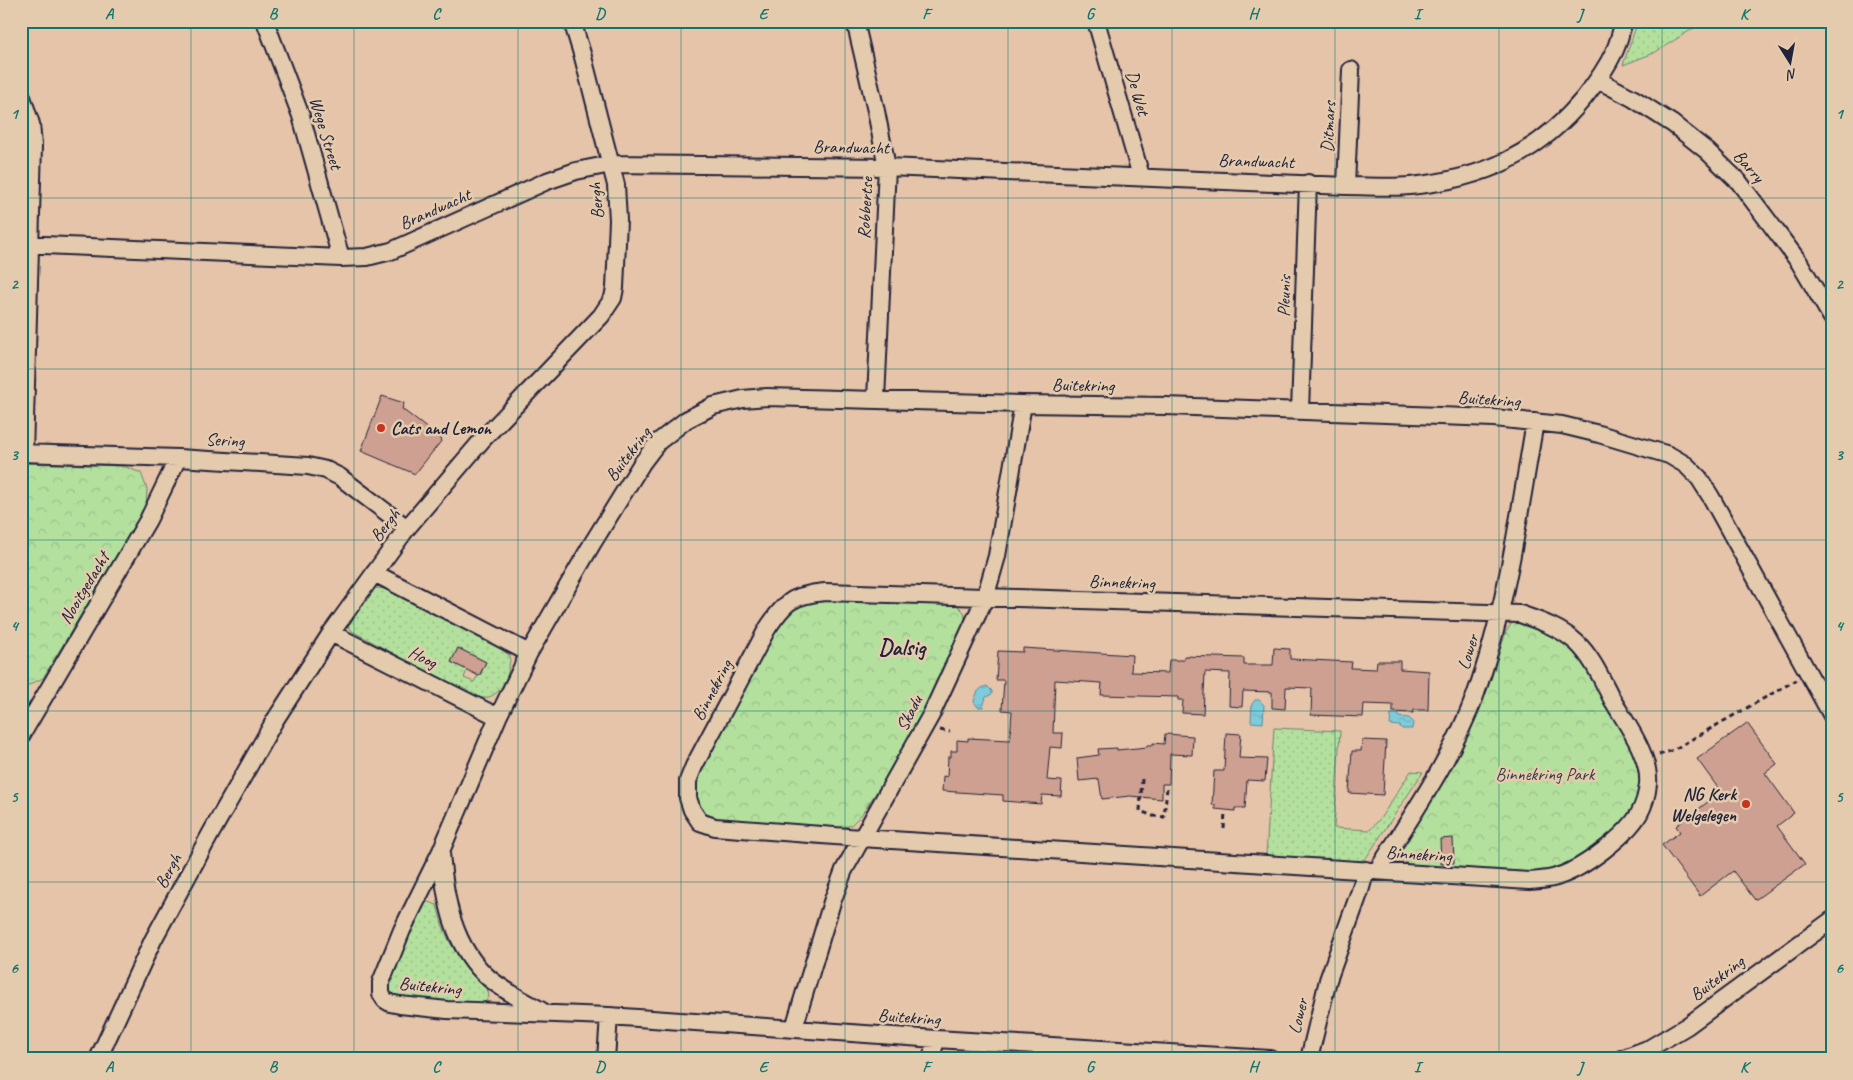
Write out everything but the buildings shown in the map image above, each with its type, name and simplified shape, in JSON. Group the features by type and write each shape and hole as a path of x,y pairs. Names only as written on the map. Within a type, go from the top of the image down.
{"street":[{"name":"Wege Street","path":"265,21 301,116 341,258"},
{"name":"Bergh","path":"98,1059 153,940 211,833 275,720 331,633 407,528 484,439 608,307 613,298 616,288 618,220 616,184 572,21"},
{"name":"Robbertse","path":"854,21 876,111 887,167 876,399"},
{"name":"De Wet","path":"1096,21 1140,176"},
{"name":"Brandwacht","path":"25,244 341,258 367,257 391,251 547,181 576,171 611,164 887,167 1346,186 1408,186 1450,181 1495,168 1533,147 1567,118 1598,80 1615,50 1624,21"},
{"name":"Ditmars","path":"1346,186 1351,70"},
{"name":"Barry","path":"1598,80 1634,99 1673,124 1706,151 1739,182 1799,262 1832,318"},
{"path":"21,94 30,124 33,146 25,244 22,452"},
{"name":"Pleunis","path":"1300,411 1308,183"},
{"name":"Buitekring","path":"1270,1059 1188,1057 609,1016 447,1010 400,1006 385,1000 380,990 385,968 441,851 498,717 529,653 592,544 642,463 658,442 686,420 713,406 742,399 767,397 1166,406 1494,418 1562,425 1600,434 1669,456 1686,465 1699,478 1832,716"},
{"name":"Skadu","path":"794,1028 832,902 844,870 931,715 985,598 997,556 1023,404"},
{"name":"Lower","path":"1309,1059 1328,980 1360,891 1371,871 1441,767 1474,697 1500,612 1509,574 1535,422"},
{"name":"Sering","path":"22,452 281,463 308,466 326,470 340,477 407,528"},
{"name":"Nooitgedacht","path":"21,736 27,709 148,520 178,458"},
{"path":"374,573 529,653"},
{"name":"Binnekring","path":"825,592 1500,612 1520,614 1545,622 1577,643 1588,656 1639,746 1644,760 1648,783 1646,796 1640,812 1633,822 1609,846 1576,868 1560,876 1529,881 1510,881 730,828 700,822 692,810 688,798 688,781 698,758 767,629 781,608 792,600 807,594 825,592"},
{"name":"Hoog","path":"331,633 498,717"},
{"name":"Buitekring","path":"441,851 444,890 452,924 469,955 488,978 512,995 546,1013"},
{"name":"Buitekring","path":"1621,1059 1650,1048 1687,1026 1832,920"},
{"path":"606,1059 609,1016"},
{"path":"931,1059 936,1039"}],"path":[{"path":"1644,760 1673,750 1808,674"},
{"path":"1142,779 1140,811 1153,816 1164,817 1167,788"},
{"path":"1224,829 1225,811"}],"green space":[{"path":"1638,21 1705,21 1654,53 1623,65"},
{"path":"21,463 123,466 141,473 147,489 146,506 43,678 29,685 21,684"},
{"path":"375,588 385,589 498,647 510,656 506,677 499,690 488,697 481,698 352,631 348,626 352,614 361,599","holes":["458,648 486,662 480,676 478,675 474,682 464,678 467,670 451,662"]},
{"path":"817,600 957,605 964,612 966,625 944,676 900,756 862,814 851,825 837,829 718,821 702,814 692,794 693,785 734,701 780,623 797,604"},
{"name":"Binnekring Park","path":"1517,621 1558,638 1570,646 1578,655 1623,732 1636,759 1640,776 1638,794 1631,811 1619,827 1603,841 1568,863 1550,870 1533,874 1410,865 1405,862 1401,849 1410,832 1445,780 1469,732 1491,679 1506,632 1511,624"},
{"path":"1274,728 1340,731 1334,828 1370,830 1380,819 1411,771 1423,772 1366,858 1360,861 1352,861 1266,856"},
{"path":"428,902 437,905 450,943 467,968 488,991 489,997 485,1002 398,1000 390,996 387,984 422,905"}],"water":[{"path":"987,686 992,691 992,694 986,697 983,707 978,707 974,702 977,694 981,688"},
{"path":"1255,700 1259,700 1264,705 1263,723 1251,722 1252,704"},
{"path":"1391,714 1398,714 1399,717 1409,718 1413,722 1412,729 1402,729 1400,726 1390,725"}],"place":[{"name":"Cats and Lemon","path":"381,428"},
{"name":"NG Kerk Welgelegen","path":"1746,804"}],"district":[{"name":"Dalsig","path":"902,648"}]}
